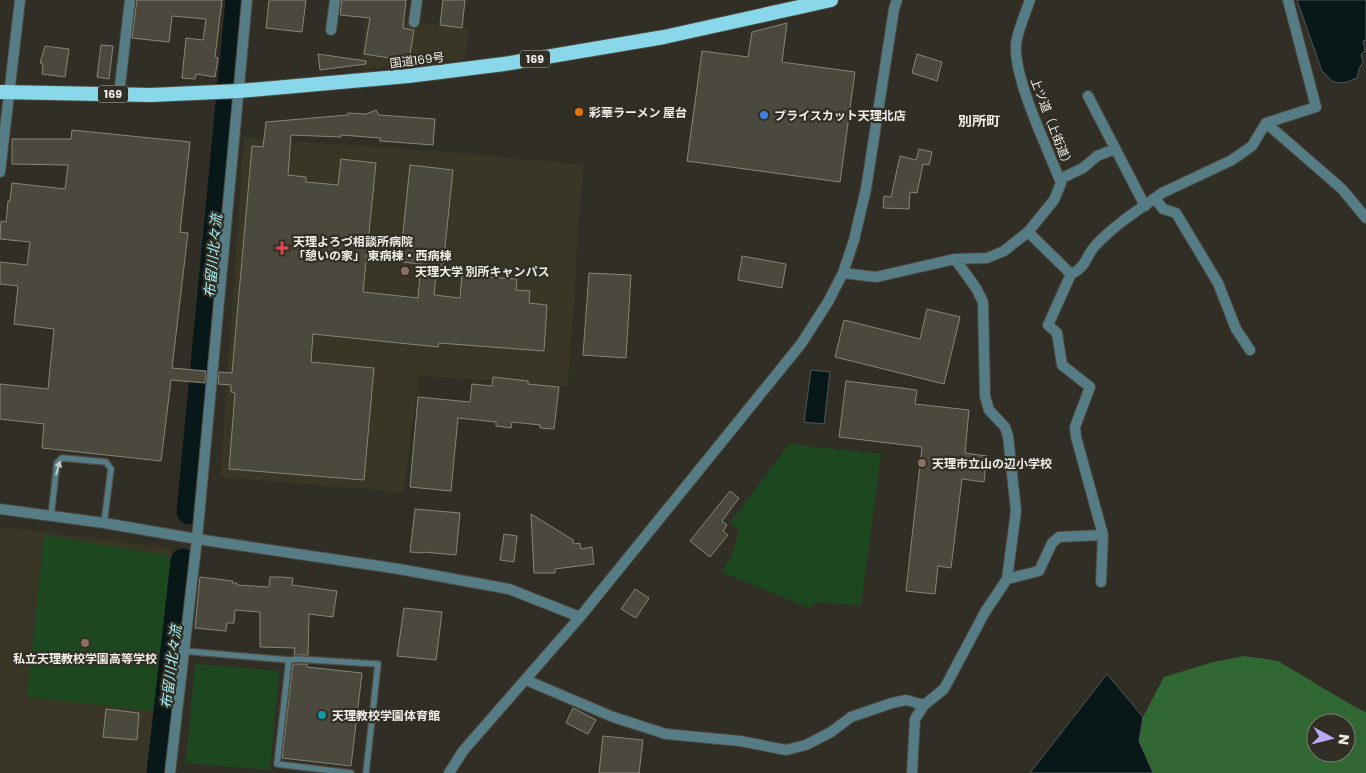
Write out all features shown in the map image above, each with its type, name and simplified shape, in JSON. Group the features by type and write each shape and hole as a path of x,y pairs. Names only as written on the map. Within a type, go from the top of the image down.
{"highway":[{"name":"国道169号","path":"5,92 151,95 233,91 408,76 513,62 664,37 831,0"}],"street":[{"path":"0,172 5,92 20,0"},
{"path":"118,94 130,0"},
{"path":"170,773 184,651 233,91 247,0"},
{"path":"332,30 335,0"},
{"path":"414,22 417,0"},
{"path":"449,773 463,751 580,617 800,344 828,302 843,273 854,240 866,190 894,9 897,0"},
{"name":"上ツ道（上街道）","path":"843,273 876,277 955,260 987,258 1004,251 1028,232 1054,200 1061,183 1060,179 1027,97 1017,61 1016,44 1030,0"},
{"path":"1101,582 1104,534 1075,427 1090,387 1062,365 1057,333 1048,325 1071,274 1079,270 1086,262 1094,246 1122,222 1155,198 1232,160 1252,146 1266,123 1316,107 1288,0"},
{"path":"1088,96 1144,206"},
{"path":"1266,123 1342,189 1366,218"},
{"path":"1060,179 1083,168 1097,156 1115,149"},
{"path":"1155,198 1163,209 1176,213 1218,283 1236,329 1250,350"},
{"path":"1028,232 1071,274"},
{"path":"912,773 915,719 924,705 944,689 985,612 1008,579 1016,511 1008,436 1005,427 989,410 985,396 983,302 976,288 955,260"},
{"path":"0,509 104,523 399,569 509,589 580,617"},
{"path":"1008,579 1039,571 1052,543 1059,538 1104,534"},
{"path":"526,680 613,718 666,734 740,741 786,750 806,745 831,732 851,717 892,702 906,700 924,705"}],"lane":[{"path":"51,516 57,463 62,458 106,462 111,469 104,523"},
{"path":"184,651 289,660 378,664 366,773"},
{"path":"289,660 277,764 351,773"}],"shaded area":[{"path":"1297,0 1366,0 1366,40 1363,41 1365,50 1361,55 1363,62 1357,78 1339,83 1332,81 1322,71"},
{"path":"365,18 469,28 465,59 361,70"},
{"name":"天理大学 別所キャンパス","path":"244,138 447,152 583,165 568,386 419,376 403,492 220,477"},
{"path":"811,370 830,372 824,424 804,422"},
{"name":"私立天理教校学園高等学校","path":"0,527 171,548 180,562 155,773 0,773"},
{"path":"1107,674 1143,717 1139,741 1153,773 1030,773"}],"green space":[{"path":"789,444 881,454 861,606 819,602 809,608 722,572 732,554 739,530 730,523"},
{"path":"44,535 167,555 174,565 161,712 27,697"},
{"path":"1244,656 1278,661 1366,712 1366,773 1153,773 1139,741 1143,717 1164,677 1213,662"},
{"path":"195,664 279,671 270,770 186,763"}],"building":[{"path":"137,0 222,0 215,57 218,58 215,77 196,74 195,79 182,78 186,38 203,40 206,19 172,16 169,42 132,38"},
{"path":"269,0 306,0 302,32 266,28"},
{"path":"342,0 406,0 403,28 414,30 409,61 364,54 370,18 340,15"},
{"path":"443,0 465,0 462,28 440,25"},
{"path":"787,23 782,62 855,72 840,182 687,161 702,51 748,57 752,32"},
{"path":"101,45 113,46 109,79 97,77"},
{"path":"45,46 69,49 65,77 42,74 43,64 40,63"},
{"path":"318,54 366,61 366,64 320,70"},
{"path":"917,54 942,62 937,81 912,73"},
{"path":"376,110 379,115 435,119 433,145 380,141 380,138 341,135 341,137 291,135 288,175 306,177 306,182 338,185 341,159 376,163 363,292 418,298 421,264 400,262 410,165 453,170 443,266 437,266 434,295 460,298 462,275 517,279 516,290 530,291 529,303 547,305 544,351 439,343 438,347 313,334 311,362 374,368 364,480 229,469 235,393 231,392 231,385 218,384 219,372 232,373 252,146 263,147 266,122 348,115 348,113 366,114"},
{"path":"72,130 190,142 180,232 188,233 172,368 206,371 205,383 171,380 161,461 42,448 44,424 0,419 0,384 48,389 54,329 14,324 18,286 0,284 0,262 27,265 30,242 0,239 1,221 6,222 12,183 65,189 68,165 12,164 12,139 71,139"},
{"path":"919,149 932,152 929,165 923,164 917,193 910,192 909,209 883,208 884,196 891,197 900,156 916,160"},
{"path":"742,256 786,264 782,288 738,280"},
{"path":"589,273 631,275 626,358 583,355"},
{"path":"927,309 960,317 944,384 835,357 844,320 920,339"},
{"path":"493,377 528,381 528,384 559,387 554,429 540,428 540,425 512,422 511,428 496,426 496,422 458,418 451,491 410,487 418,397 470,402 472,384 492,386"},
{"path":"846,381 917,390 915,404 969,410 965,453 987,456 984,482 962,479 951,568 938,566 935,594 906,591 922,447 839,437"},
{"path":"730,491 739,498 722,521 727,525 723,531 728,535 710,557 690,541"},
{"path":"415,509 460,513 456,555 410,552"},
{"path":"531,514 573,540 574,544 580,543 581,549 592,547 594,564 555,569 555,573 534,573"},
{"path":"504,534 517,536 514,562 500,560"},
{"path":"200,577 233,581 232,583 237,583 237,585 269,587 270,577 293,578 292,585 337,591 333,617 309,614 308,655 294,655 295,648 260,647 260,612 235,610 234,623 227,623 226,631 195,628"},
{"path":"635,589 649,598 636,618 621,609"},
{"path":"404,608 442,612 436,660 397,656"},
{"name":"天理教校学園体育館","path":"293,664 307,664 307,667 362,673 351,766 282,758"},
{"path":"573,708 596,720 588,734 566,723"},
{"path":"106,709 139,713 137,740 103,737"},
{"path":"603,736 643,740 639,773 599,773"}],"waterway":[{"name":"布留川北々流","path":"189,512 238,0"},
{"name":"布留川北々流","path":"159,773 183,561"}],"place":[{"name":"彩華ラーメン 屋台","path":"579,112"},
{"name":"プライスカット天理北店","path":"764,115"},
{"name":"天理よろづ相談所病院 「憩いの家」 東病棟・西病棟","path":"282,248"},
{"name":"天理大学 別所キャンパス","path":"405,271"},
{"name":"天理市立山の辺小学校","path":"922,463"},
{"name":"私立天理教校学園高等学校","path":"85,643"},
{"name":"天理教校学園体育館","path":"322,715"}],"district":[{"name":"別所町","path":"979,121"}]}
